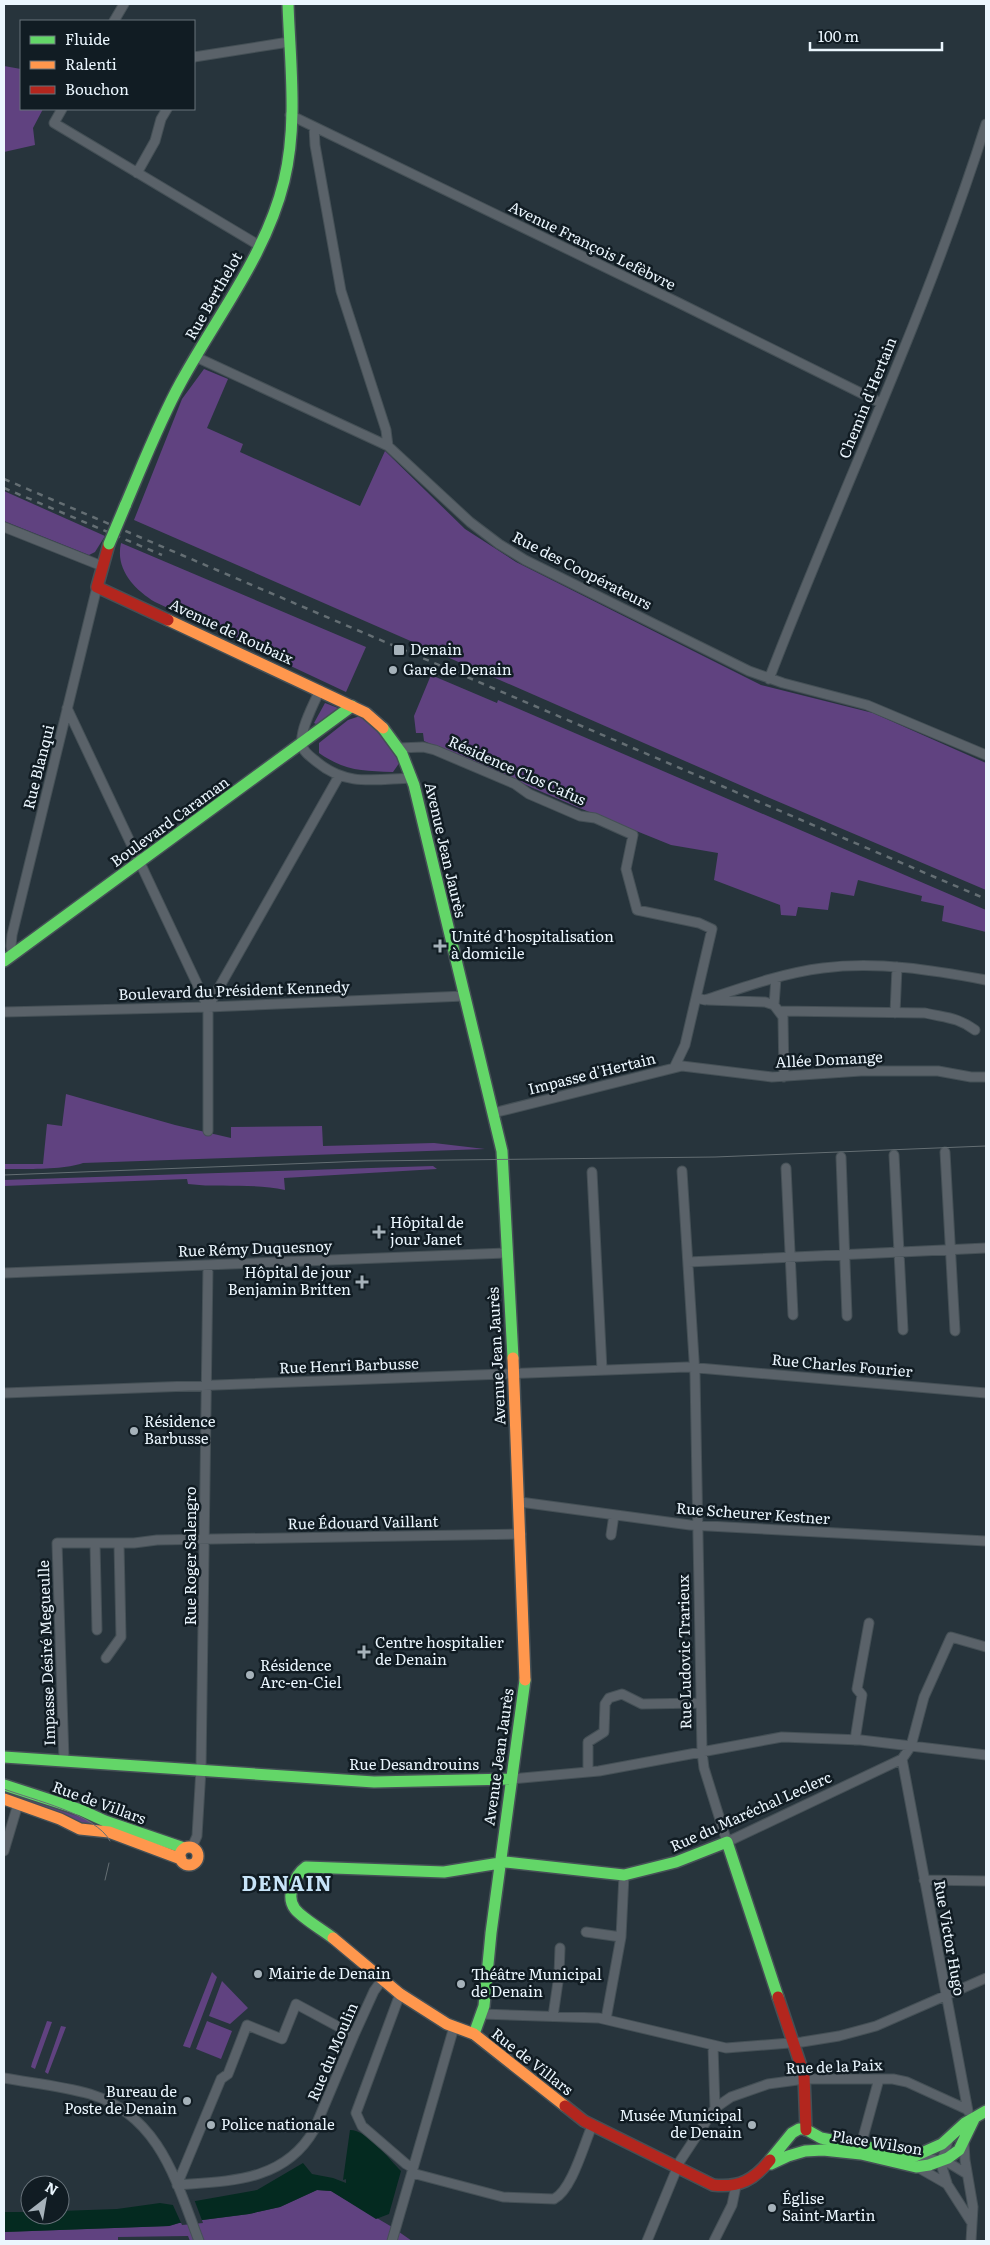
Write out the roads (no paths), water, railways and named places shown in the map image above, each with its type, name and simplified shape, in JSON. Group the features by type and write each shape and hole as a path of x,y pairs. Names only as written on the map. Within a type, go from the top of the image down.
{"street":[{"path":"115,20 124,4"},
{"name":"Rue Berthelot","path":"97,587 109,544 173,397 260,246 273,215 284,181 289,145 288,4"},
{"path":"195,57 289,42"},
{"path":"61,110 54,123 260,246"},
{"path":"137,173 156,141 161,119 166,110"},
{"name":"Avenue François Lefèbvre","path":"290,116 657,292 881,403"},
{"name":"Chemin d'Hertain","path":"769,679 952,224 986,124"},
{"path":"314,127 315,144 340,284 385,428 388,446"},
{"name":"Rue des Coopérateurs","path":"196,357 388,446 470,522 508,550 769,679 867,705 986,755"},
{"path":"4,527 102,566"},
{"name":"Avenue de Roubaix","path":"97,587 352,706"},
{"name":"Rue Blanqui","path":"8,958 97,587"},
{"path":"320,690 304,727 302,745 307,754 324,768 339,776 355,780 412,778"},
{"name":"Boulevard Caraman","path":"8,958 302,745 352,706"},
{"name":"Avenue Jean Jaurès","path":"352,706 377,722 400,748 412,778 502,1156 520,1502 525,1672 482,2014 474,2034"},
{"path":"67,708 208,1007 208,1131"},
{"name":"Résidence Clos Cafus","path":"400,748 423,747 435,750 515,784 525,792 580,816 595,818 633,835 626,869 637,910 699,923 712,929"},
{"path":"208,1007 339,776"},
{"name":"Impasse d'Hertain","path":"493,1113 674,1068 683,1050 700,999 712,929"},
{"path":"700,999 776,978 829,967 897,967 986,980"},
{"path":"895,1013 897,967"},
{"path":"776,978 776,1008"},
{"name":"Boulevard du Président Kennedy","path":"4,1012 208,1007 465,996"},
{"path":"700,999 765,1002 776,1008 784,1019 784,1077"},
{"path":"776,1008 925,1013 938,1017 955,1018 975,1030"},
{"name":"Allée Domange","path":"674,1068 682,1066 766,1077 861,1071 938,1071 971,1077 986,1077"},
{"path":"946,1152 955,1331"},
{"path":"894,1155 903,1330"},
{"path":"841,1156 847,1316"},
{"path":"786,1168 793,1315"},
{"name":"Rue Ludovic Trarieux","path":"682,1171 695,1367 702,1752 704,1768 726,1842 805,2079 804,2117 801,2132"},
{"path":"592,1172 602,1370"},
{"path":"688,1262 986,1248"},
{"name":"Rue Rémy Duquesnoy","path":"4,1273 506,1253"},
{"name":"Rue Roger Salengro","path":"188,1847 197,1836 202,1769 208,1265"},
{"name":"Rue Henri Barbusse","path":"4,1394 695,1367"},
{"name":"Rue Charles Fourier","path":"695,1367 986,1393"},
{"name":"Rue Scheurer Kestner","path":"520,1502 698,1526 986,1541"},
{"path":"611,1535 614,1514"},
{"name":"Rue Édouard Vaillant","path":"205,1540 521,1534"},
{"name":"Impasse Désiré Megueulle","path":"64,1760 56,1543 119,1544 157,1540 205,1540"},
{"path":"95,1544 97,1630"},
{"path":"106,1658 121,1637 119,1544"},
{"path":"854,1740 862,1696 857,1689 869,1623"},
{"path":"902,1759 911,1746 926,1692 951,1637 986,1647"},
{"path":"588,1772 588,1744 590,1739 604,1732 605,1704 609,1698 622,1694 642,1704 701,1703"},
{"name":"Rue Desandrouins","path":"4,1757 374,1782 511,1779 588,1772 782,1738 854,1740 911,1746"},
{"path":"911,1746 986,1755"},
{"name":"Rue du Maréchal Leclerc","path":"300,1913 293,1902 294,1883 298,1873 306,1867 444,1872 470,1869 500,1862 624,1875 676,1862 726,1842 902,1759"},
{"name":"Rue Victor Hugo","path":"902,1759 966,2109 974,2119"},
{"name":"Rue de Villars","path":"4,1785 81,1810 105,1821 188,1847"},
{"name":"Rue de Villars","path":"4,1799 60,1819 80,1829 109,1832 181,1859"},
{"path":"4,1851 18,1804"},
{"path":"188,1847 198,1853 195,1862 188,1865 181,1859 180,1854 188,1847"},
{"path":"606,2019 622,1937 624,1875"},
{"path":"924,1880 986,1881"},
{"name":"Rue de Villars","path":"300,1913 400,1994 454,2027 474,2034 592,2126 713,2185 724,2187 736,2186"},
{"path":"586,1932 622,1937"},
{"path":"553,2016 559,1975 560,1948"},
{"path":"482,2014 606,2019 726,2048 793,2043 838,2036 882,2025 986,1978"},
{"name":"Rue du Moulin","path":"177,2185 261,2175 274,2168 308,2140 374,1992 382,1980"},
{"path":"400,1994 356,2113 362,2126 412,2171 503,2197 554,2199 560,2195 569,2183 592,2126"},
{"path":"177,2185 221,2079 228,2074 247,2024 282,2039 296,2004 354,2036"},
{"path":"392,2241 454,2027"},
{"path":"714,2046 714,2108"},
{"path":"4,2078 82,2092 117,2106 135,2119 151,2135 166,2159 199,2241"},
{"name":"Rue de la Paix","path":"647,2241 676,2168 714,2108 731,2097 756,2087 805,2079 880,2079 907,2082 966,2109"},
{"path":"861,2145 880,2079"},
{"path":"974,2119 986,2112"},
{"name":"Place Wilson","path":"801,2132 861,2145 915,2161 948,2141 963,2125 974,2119"},
{"name":"Place Wilson","path":"941,2161 955,2154 964,2143 974,2119"},
{"path":"801,2132 791,2145 803,2151"},
{"path":"714,2241 732,2205 736,2186 752,2180 801,2132"},
{"name":"Place Wilson","path":"801,2132 812,2143 803,2151"},
{"path":"948,2141 941,2161 943,2175 972,2224"},
{"path":"964,2143 972,2200 971,2241"},
{"name":"Place Wilson","path":"763,2169 780,2158 803,2151 830,2150 915,2161 941,2161 967,2174"},
{"path":"915,2161 947,2184"}],"tram line":[{"path":"4,1175 366,1161 715,1157 986,1146"},
{"path":"4,1789 47,1803 78,1816 103,1831 110,1841"},
{"path":"105,1880 109,1863"}],"railway":[{"path":"4,479 986,899"},
{"path":"4,488 162,555"}],"place":[{"name":"Denain","path":"399,650"},
{"name":"Gare de Denain","path":"393,670"},
{"name":"Unité d'hospitalisation à domicile","path":"440,946"},
{"name":"Hôpital de jour Janet","path":"379,1232"},
{"name":"Hôpital de jour Benjamin Britten","path":"362,1282"},
{"name":"Résidence Barbusse","path":"134,1431"},
{"name":"Centre hospitalier de Denain","path":"364,1652"},
{"name":"Résidence Arc-en-Ciel","path":"250,1675"},
{"name":"Mairie de Denain","path":"258,1974"},
{"name":"Théâtre Municipal de Denain","path":"461,1984"},
{"name":"Bureau de Poste de Denain","path":"187,2101"},
{"name":"Police nationale","path":"211,2125"},
{"name":"Musée Municipal de Denain","path":"752,2125"},
{"name":"Église Saint-Martin","path":"772,2208"}],"district":[{"name":"DENAIN","path":"287,1884"}]}
